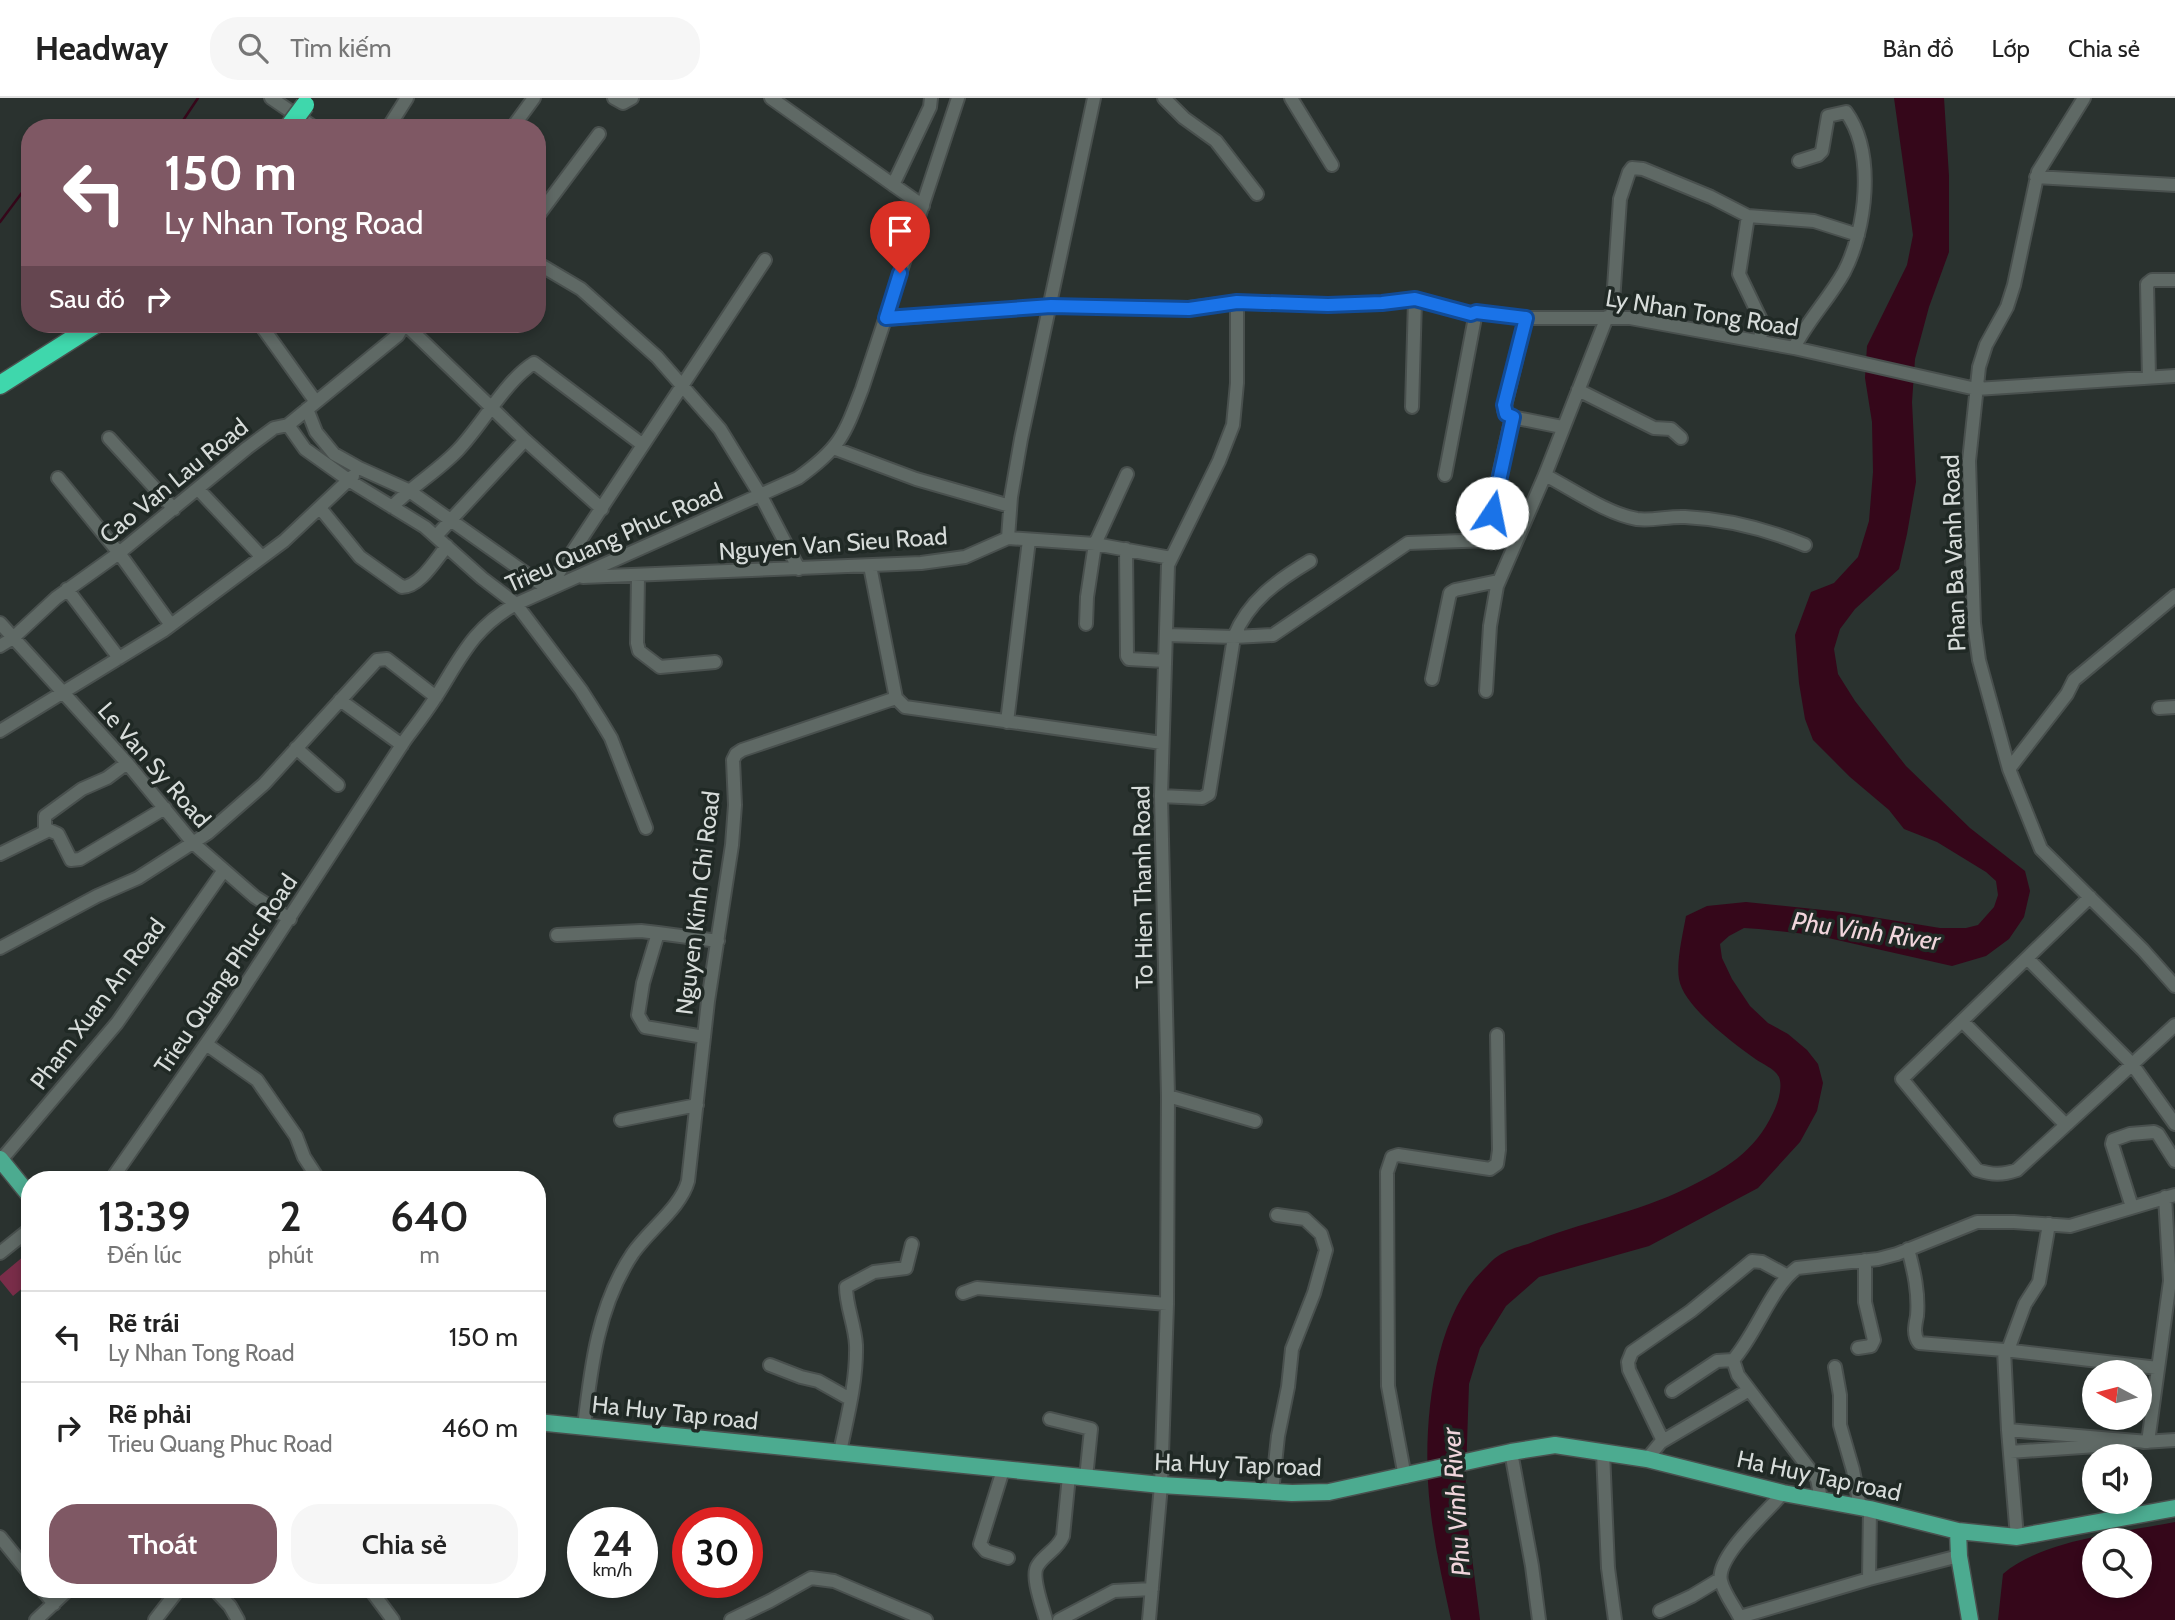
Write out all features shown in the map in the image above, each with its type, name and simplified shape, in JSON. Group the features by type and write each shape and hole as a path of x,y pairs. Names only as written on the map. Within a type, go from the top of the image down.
{"highway":[{"path":"295,119 308,102"},
{"path":"0,385 82,333"}],"main road":[{"path":"1,1160 21,1185"},
{"name":"Ha Huy Tap road","path":"546,1423 1086,1478 1272,1492 1329,1492 1511,1452 1555,1445 1647,1460 1958,1531 2017,1537 2175,1508"},
{"path":"1958,1531 1959,1556 1970,1620"}],"street":[{"path":"271,98 302,119"},
{"path":"394,119 407,98"},
{"path":"519,119 534,98"},
{"path":"614,98 623,103 632,98"},
{"path":"771,98 923,205"},
{"path":"893,184 930,107 931,98"},
{"name":"Trieu Quang Phuc Road","path":"117,1171 290,919 473,637 503,610 798,478 824,460 844,435 886,318 958,98"},
{"path":"1007,538 1021,439 1094,98"},
{"path":"1164,98 1184,118 1216,141 1257,194"},
{"path":"1291,98 1332,165"},
{"name":"Phan Ba Vanh Road","path":"2084,98 2036,177 2014,285 2007,307 1986,345 1979,366 1969,461 1974,623 1979,660 2009,769 2042,849 2143,950 2175,986"},
{"path":"1794,348 1844,272 1858,235 1865,200 1864,171 1856,132 1846,112 1828,116 1822,151 1799,161"},
{"path":"546,205 599,134"},
{"path":"1486,691 1490,626 1498,581 1610,317 1620,199 1629,172 1632,169 1643,169 1711,197 1748,216 1814,221 1858,235"},
{"path":"2036,177 2175,185"},
{"path":"1748,216 1739,274 1762,321 1760,342"},
{"path":"266,333 312,405 316,432 334,454 408,490 548,589 765,260"},
{"path":"546,267 582,289 657,357 720,429 761,496 799,569"},
{"path":"2149,378 2147,284 2151,279 2175,280"},
{"path":"1412,407 1415,299"},
{"name":"Ly Nhan Tong Road","path":"886,318 1051,306 1189,309 1237,302 1328,305 1415,299 1471,314 1476,312 1526,318 1610,317 1690,328 1794,348 1976,389 2175,376"},
{"name":"To Hien Thanh Road","path":"1149,1620 1161,1485 1167,1304 1168,1096 1161,796 1168,565 1219,461 1233,425 1237,383 1237,302"},
{"path":"1446,475 1476,312"},
{"path":"1526,318 1504,405 1506,414 1562,427"},
{"name":"Cao Van Lau Road","path":"0,646 13,638 67,589 118,553 274,428 288,425 399,333"},
{"path":"414,333 525,440 602,509"},
{"path":"391,507 408,490 458,451 517,377 534,363 643,445"},
{"path":"1578,390 1654,428 1671,429 1681,438"},
{"path":"1499,539 1493,522 1492,506 1513,417"},
{"path":"288,425 305,449 349,481 436,536 482,578 516,604 603,723 646,828"},
{"path":"109,438 174,509"},
{"path":"436,536 525,440"},
{"path":"833,448 916,479 1010,506"},
{"path":"0,731 171,625 262,557 320,508 359,468"},
{"path":"1086,624 1095,544 1127,474"},
{"path":"1545,475 1618,513 1636,519 1686,517 1744,524 1767,529 1805,545"},
{"path":"58,478 171,625"},
{"path":"198,489 262,557"},
{"path":"320,508 360,557 402,587 408,588 415,584 447,546"},
{"name":"Nguyen Van Sieu Road","path":"576,578 921,563 965,556 1007,538 1095,544 1171,558"},
{"path":"1166,635 1263,637 1278,633 1321,600 1408,543 1517,539"},
{"path":"1007,722 1029,540"},
{"path":"1126,548 1127,656 1129,659 1165,662"},
{"path":"1161,796 1202,798 1209,794 1234,637 1239,624 1270,587 1310,561"},
{"path":"870,566 896,698 905,707 1162,743"},
{"path":"638,576 635,629 639,650 660,667 715,662"},
{"path":"1432,679 1450,593 1498,581"},
{"path":"67,589 119,658"},
{"path":"2009,769 2067,694 2074,680 2175,596"},
{"name":"Le Van Sy Road","path":"0,623 127,763 193,843 255,897 290,919"},
{"path":"0,948 97,896 138,878 193,843 264,784 377,660 387,659 436,697"},
{"name":"Nguyen Kinh Chi Road","path":"584,1427 592,1358 610,1298 631,1256 653,1227 682,1197 688,1181 712,972 733,832 733,761 736,754 896,698"},
{"path":"340,700 402,745"},
{"path":"2160,708 2175,707"},
{"path":"296,748 338,785"},
{"path":"45,831 45,817 82,789 107,778 127,763"},
{"path":"0,854 45,831 54,831 58,834 68,858 75,860 165,808"},
{"name":"Pham Xuan An Road","path":"1,1160 117,1023 223,870"},
{"path":"2090,897 1902,1079 1977,1170 1989,1174 2005,1174 2017,1170 2175,1024"},
{"path":"557,935 641,931 718,941"},
{"path":"658,933 643,983 639,1020 645,1027 704,1037"},
{"path":"2027,958 2132,1064 2175,1124"},
{"path":"1962,1021 2066,1125"},
{"path":"1405,1477 1388,1386 1387,1172 1392,1157 1398,1155 1490,1169 1497,1164 1497,1035"},
{"path":"206,1044 257,1080 296,1136 313,1171"},
{"path":"1168,1096 1255,1121"},
{"path":"621,1120 697,1104"},
{"path":"2132,1207 2113,1140 2130,1134 2154,1132 2175,1161"},
{"path":"1672,1391 1717,1361 1733,1360 1751,1336 1786,1275 1797,1268 1897,1254 1977,1222 2070,1226 2170,1196 2170,1281 2148,1442"},
{"path":"1272,1492 1292,1349 1314,1293 1326,1250 1321,1234 1305,1219 1277,1214"},
{"path":"2017,1537 2008,1430 2006,1350 2025,1304 2039,1283 2049,1224"},
{"path":"0,1253 21,1236"},
{"path":"840,1452 850,1399 856,1344 846,1287 874,1272 906,1268 912,1244"},
{"path":"1908,1249 1917,1298 1915,1330 1917,1341 1923,1345 2006,1350 2158,1368"},
{"path":"1857,1348 1871,1346 1874,1340 1865,1302 1866,1260"},
{"path":"1663,1441 1629,1370 1628,1362 1632,1352 1691,1311 1752,1261 1762,1262 1786,1275"},
{"path":"963,1293 978,1288 1167,1304"},
{"path":"1733,1360 1738,1375 1817,1479 1821,1499"},
{"path":"770,1365 818,1381 850,1399"},
{"path":"1835,1367 1840,1395 1840,1425 1865,1508 1869,1579"},
{"path":"1647,1460 1663,1441 1749,1390"},
{"path":"1050,1419 1091,1429 1086,1478"},
{"path":"2008,1430 2148,1442"},
{"path":"2010,1452 2175,1440"},
{"path":"1511,1452 1539,1620"},
{"path":"1603,1452 1608,1568 1615,1620"},
{"path":"1003,1470 980,1544 986,1551 1008,1558"},
{"path":"1046,1620 1034,1575 1037,1566 1060,1544 1063,1536 1069,1476"},
{"path":"1660,1611 1720,1579 1725,1561 1734,1548 1783,1493"},
{"path":"0,1538 21,1563"},
{"path":"1720,1579 1741,1619 1869,1579 1959,1556"},
{"path":"731,1620 811,1578 834,1581 926,1620"},
{"path":"1059,1620 1114,1591 1152,1589"},
{"path":"49,1598 54,1604"},
{"path":"36,1620 60,1598"},
{"path":"155,1620 172,1598"},
{"path":"223,1598 238,1620"},
{"path":"377,1598 393,1620"}],"shaded area":[{"path":"21,1258 21,1289 13,1296 0,1280 0,1276"}],"water":[{"name":"Phu Vinh River","path":"1894,98 1944,98 1949,176 1949,252 1929,307 1915,359 1912,402 1916,482 1899,569 1855,609 1840,629 1834,649 1838,674 1855,701 1906,766 1970,828 2025,871 2030,891 2024,917 2009,939 1986,956 1952,966 1815,935 1759,929 1744,928 1720,944 1722,958 1732,979 1750,1006 1768,1023 1788,1034 1807,1050 1818,1064 1823,1083 1817,1111 1800,1142 1758,1188 1649,1246 1539,1277 1506,1306 1480,1348 1469,1384 1465,1503 1480,1620 1451,1620 1432,1520 1427,1447 1429,1414 1441,1349 1451,1319 1465,1292 1490,1262 1505,1252 1668,1197 1714,1174 1737,1158 1757,1139 1777,1105 1780,1085 1777,1074 1710,1023 1682,989 1678,964 1686,916 1707,906 1746,902 1842,912 1940,928 1966,928 1978,925 1994,907 1998,895 1996,881 1986,872 1937,842 1904,829 1889,810 1850,777 1813,740 1805,719 1799,683 1795,635 1811,592 1834,583 1858,557 1869,521 1873,472 1872,422 1865,378 1867,346 1907,265 1913,235"},
{"path":"2175,1522 2175,1620 1998,1620 2003,1574 2019,1562 2039,1553 2082,1540 2082,1598 2152,1598 2152,1528 2142,1528"}],"waterway":[{"path":"184,119 198,98"},
{"path":"0,222 21,194"}],"route":[{"path":"900,273 886,318 1051,306 1189,309 1237,302 1328,305 1415,299 1471,314 1476,312 1526,318 1504,405 1506,414 1513,417 1492,513"}]}
